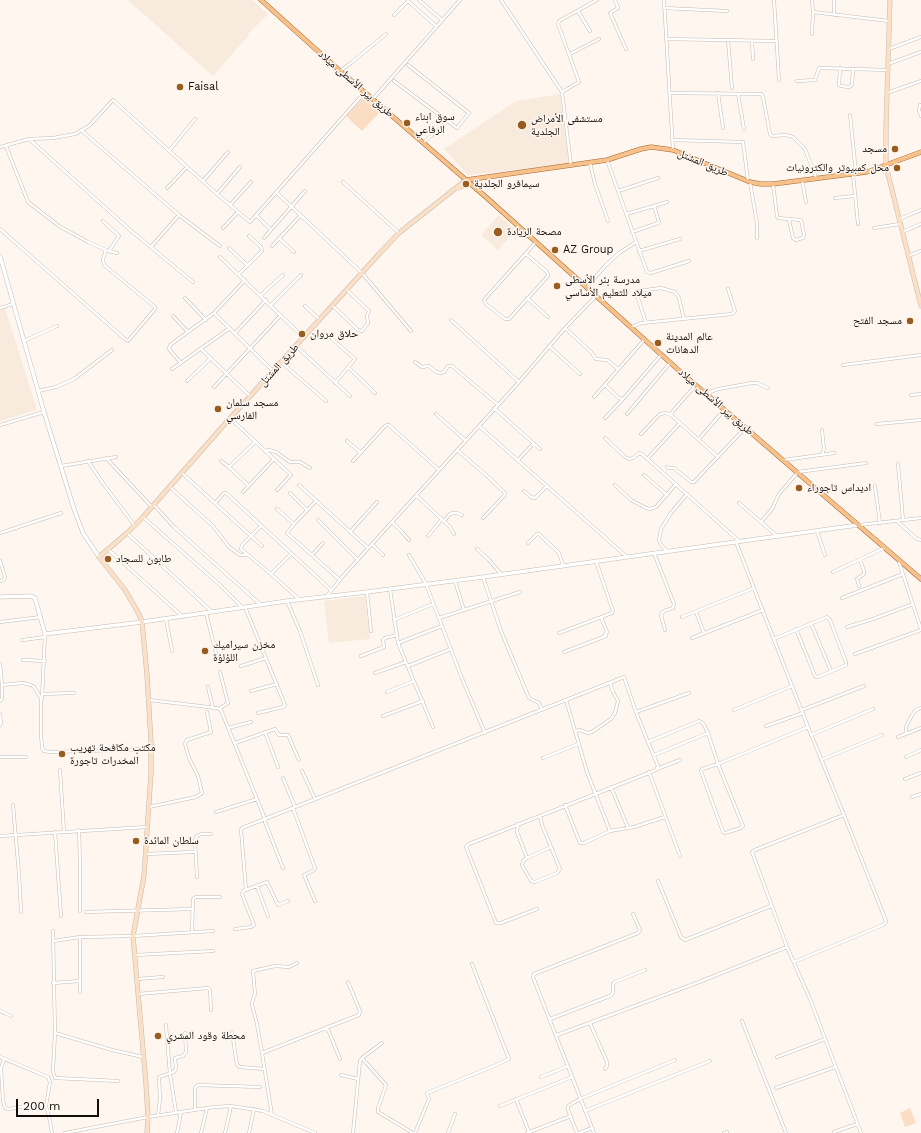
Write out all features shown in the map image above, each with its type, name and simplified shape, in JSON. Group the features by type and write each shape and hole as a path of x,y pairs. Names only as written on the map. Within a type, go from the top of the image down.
{"main road":[{"name":"طريق بير الأسطى ميلاد","path":"262,0 340,71 424,143 631,326 670,363 921,579"},
{"path":"890,0 886,166 921,306"},
{"name":"طريق المشتل","path":"99,557 127,534 143,517 230,418 399,233 467,182 482,178 607,160 645,147 658,147 674,150 749,182 761,184 773,184 854,174 886,166 921,152"},
{"path":"99,557 130,598 142,622 149,700 151,749 146,854 144,876 133,936 144,1057 148,1116 147,1133"}],"street":[{"path":"419,0 442,20"},
{"path":"373,99 460,0"},
{"path":"501,0 562,92 571,166"},
{"path":"562,92 579,82 558,24 559,21 597,0"},
{"path":"615,0 618,8 610,14 626,49"},
{"path":"664,0 674,150"},
{"path":"774,0 779,80"},
{"path":"812,0 812,34"},
{"path":"834,0 834,15"},
{"path":"394,15 408,1 436,26"},
{"path":"664,8 727,11"},
{"path":"578,11 590,31"},
{"path":"813,12 889,22"},
{"path":"340,71 386,34"},
{"path":"888,49 921,37"},
{"path":"570,54 599,39"},
{"path":"666,39 776,41"},
{"path":"728,40 732,88"},
{"path":"752,41 753,58"},
{"path":"888,64 921,52"},
{"path":"394,81 457,128 470,113 408,65"},
{"path":"797,81 815,80 818,68 888,70"},
{"path":"840,68 840,86 849,87 852,85 853,69"},
{"path":"887,93 921,81"},
{"path":"0,147 29,139 65,137 81,130 95,120 113,100 249,222 277,193 365,92"},
{"path":"669,93 759,93 762,95 770,134 772,136 786,135 793,137 801,144 806,152 816,178"},
{"path":"718,93 723,128"},
{"path":"738,94 744,129"},
{"path":"920,104 919,110 921,116"},
{"path":"850,115 858,224"},
{"path":"169,151 195,119"},
{"path":"424,143 448,121"},
{"path":"81,130 180,215 220,246"},
{"path":"29,139 151,247 193,282"},
{"path":"673,140 743,142 757,222 757,238"},
{"path":"6,146 28,202 59,226 88,242 117,253"},
{"path":"203,181 228,152"},
{"path":"607,160 647,272 651,273 689,261"},
{"path":"590,163 595,184 608,221"},
{"path":"167,188 187,167"},
{"path":"217,194 240,167"},
{"path":"618,191 658,178"},
{"path":"802,180 806,202"},
{"path":"230,205 251,182"},
{"path":"343,182 399,233"},
{"path":"773,184 778,218 801,220 804,235 803,238 796,240 793,238 790,220"},
{"path":"264,238 304,191"},
{"path":"277,193 362,273 411,331"},
{"path":"835,198 855,196"},
{"path":"626,214 667,202"},
{"path":"632,232 659,222 654,206"},
{"path":"874,228 899,221 921,210"},
{"path":"223,228 238,212"},
{"path":"151,247 180,215"},
{"path":"256,215 271,230"},
{"path":"272,246 301,215"},
{"path":"0,229 128,341 155,309 155,307 104,265 103,259 107,250 119,236 103,221"},
{"path":"902,232 921,224"},
{"path":"239,274 262,251 261,247 249,236"},
{"path":"279,238 294,252"},
{"path":"639,251 680,239"},
{"path":"526,254 548,274 548,276 509,319 504,320 484,302 536,242"},
{"path":"587,288 605,266 636,242"},
{"path":"229,248 247,265"},
{"path":"908,256 921,251"},
{"path":"0,256 44,412 74,509 83,533 99,557"},
{"path":"220,257 304,337"},
{"path":"261,295 283,275"},
{"path":"271,305 301,276"},
{"path":"181,363 169,347 214,313 245,280"},
{"path":"646,323 637,295 639,292 661,288 675,292 679,298 684,319"},
{"path":"631,326 646,323 732,314 735,311 728,289"},
{"path":"332,306 358,330 362,331 368,323 367,316 369,311 347,290"},
{"path":"327,596 497,404 519,382 564,328 596,296"},
{"path":"184,298 206,320"},
{"path":"527,298 548,317"},
{"path":"235,333 266,300"},
{"path":"0,308 13,304"},
{"path":"305,306 320,320"},
{"path":"214,313 273,371"},
{"path":"214,387 282,315"},
{"path":"173,316 188,332"},
{"path":"451,320 519,382"},
{"path":"24,341 57,326"},
{"path":"172,369 230,328"},
{"path":"564,328 596,359 607,360 618,369"},
{"path":"332,339 354,357 354,361 335,383"},
{"path":"594,397 645,340"},
{"path":"296,346 350,396"},
{"path":"549,346 580,374"},
{"path":"201,349 250,396"},
{"path":"38,391 65,384 74,379 112,350"},
{"path":"605,418 661,355"},
{"path":"844,365 921,355"},
{"path":"188,381 211,358"},
{"path":"281,362 326,401"},
{"path":"415,362 422,367 430,366 436,372 441,373 444,372 448,366 452,366 497,404"},
{"path":"627,414 670,363"},
{"path":"348,367 375,393"},
{"path":"709,396 713,390 752,383 757,383 768,388"},
{"path":"605,385 619,398 623,399"},
{"path":"671,415 696,385"},
{"path":"911,395 921,394"},
{"path":"494,408 540,448"},
{"path":"698,439 724,409"},
{"path":"0,425 44,412"},
{"path":"641,434 660,414 666,413 671,415 718,457"},
{"path":"436,414 465,440"},
{"path":"230,418 291,475 277,490"},
{"path":"877,424 921,420"},
{"path":"647,459 680,423"},
{"path":"353,461 385,426 390,425 439,470"},
{"path":"479,426 627,557"},
{"path":"667,467 674,468 691,482 694,482 745,428"},
{"path":"822,430 824,449 822,455"},
{"path":"605,438 629,459 633,458 640,452 738,542 754,588 808,727 886,920 885,923 794,962"},
{"path":"347,441 361,454"},
{"path":"229,467 255,442"},
{"path":"518,460 534,443"},
{"path":"265,451 269,450 276,452 290,462 300,462 310,468"},
{"path":"456,450 486,474 505,494 483,518"},
{"path":"784,460 834,453"},
{"path":"61,466 116,456"},
{"path":"106,458 174,527 260,604"},
{"path":"243,492 274,460"},
{"path":"88,461 134,526"},
{"path":"222,461 249,486"},
{"path":"761,522 772,509 779,494 798,472 866,463"},
{"path":"898,464 903,520"},
{"path":"182,473 262,546"},
{"path":"644,475 667,495"},
{"path":"299,485 368,548"},
{"path":"615,485 631,500 646,508 654,508 676,485"},
{"path":"170,486 213,526 229,547 240,555 248,555"},
{"path":"524,491 531,497 535,498 547,486"},
{"path":"875,486 880,522"},
{"path":"215,503 224,493 226,493 331,590"},
{"path":"290,493 307,510"},
{"path":"667,551 661,545 659,540 661,529 671,513 687,494"},
{"path":"416,495 443,520 454,534"},
{"path":"316,501 294,524 288,534 340,580"},
{"path":"350,532 377,502"},
{"path":"739,503 777,536"},
{"path":"277,509 294,524"},
{"path":"428,536 450,514 456,512 462,515"},
{"path":"0,533 61,513"},
{"path":"143,517 243,607 266,658 285,706 258,713"},
{"path":"23,640 260,604 455,581 880,522 921,518"},
{"path":"318,520 358,560"},
{"path":"896,521 917,539 921,540"},
{"path":"392,522 409,540"},
{"path":"261,526 241,547 242,550 300,600"},
{"path":"817,531 825,555"},
{"path":"127,534 213,612"},
{"path":"528,543 537,534 539,534 559,553 563,565"},
{"path":"312,555 323,543"},
{"path":"372,544 383,555"},
{"path":"833,572 884,548"},
{"path":"477,549 500,574"},
{"path":"109,550 182,616"},
{"path":"654,553 674,604 673,608 661,615 665,630"},
{"path":"271,574 291,554"},
{"path":"409,555 426,584 485,733"},
{"path":"859,586 857,580 864,574 860,560"},
{"path":"0,561 5,579 0,581"},
{"path":"559,633 612,613 613,609 596,561"},
{"path":"855,654 921,630 899,561"},
{"path":"842,598 903,574"},
{"path":"483,577 507,648 529,698 539,703 542,710"},
{"path":"455,581 464,610"},
{"path":"682,617 754,588"},
{"path":"390,589 398,643 434,727"},
{"path":"367,592 371,631"},
{"path":"439,618 520,592"},
{"path":"0,597 31,596 35,598 41,617 45,636 45,661 42,694 42,747 44,751 151,749"},
{"path":"287,601 300,631 318,685"},
{"path":"394,620 433,604"},
{"path":"847,627 913,604"},
{"path":"692,638 763,610"},
{"path":"696,612 704,633"},
{"path":"206,613 216,653"},
{"path":"0,622 41,617"},
{"path":"564,652 606,636 607,632 601,617"},
{"path":"774,639 827,617 830,620 846,664 845,666 818,677 815,676 796,630"},
{"path":"166,619 172,652"},
{"path":"811,623 831,671"},
{"path":"398,643 442,626"},
{"path":"361,656 384,647 383,640 385,638 397,635"},
{"path":"408,666 451,649"},
{"path":"241,666 266,658"},
{"path":"24,660 45,661"},
{"path":"375,673 406,662"},
{"path":"0,664 2,685 2,699 0,701"},
{"path":"219,709 228,703 220,672"},
{"path":"246,890 241,830 314,799 485,733 624,677 636,712 658,766 656,770"},
{"path":"387,692 414,681"},
{"path":"2,685 27,683 34,687 42,698"},
{"path":"575,731 580,730 588,733 592,732 611,719 615,713 618,701 610,683"},
{"path":"251,691 277,684"},
{"path":"734,710 792,686"},
{"path":"766,726 864,686"},
{"path":"208,687 214,708"},
{"path":"42,694 74,693"},
{"path":"636,712 689,693"},
{"path":"149,700 214,708 219,709 222,712 284,868"},
{"path":"566,700 578,744 610,831"},
{"path":"383,716 423,701"},
{"path":"906,734 906,727 912,715 916,710 921,708"},
{"path":"811,734 873,709"},
{"path":"149,807 201,795 202,790 198,776 189,758 185,744 187,740 211,732 207,712"},
{"path":"0,714 0,725"},
{"path":"648,742 699,721 704,723 718,764 743,826 725,833 723,832 701,772 702,769 718,764 808,727"},
{"path":"228,728 251,722"},
{"path":"235,743 274,728 279,735 288,735 299,760"},
{"path":"898,737 921,728"},
{"path":"265,732 278,767"},
{"path":"654,755 708,733"},
{"path":"821,760 882,735"},
{"path":"543,758 578,744"},
{"path":"906,757 921,750"},
{"path":"0,757 26,757"},
{"path":"537,909 501,923 496,923 466,848 469,844 680,760"},
{"path":"60,770 64,832"},
{"path":"302,771 314,799"},
{"path":"649,772 680,856"},
{"path":"905,779 921,773"},
{"path":"283,778 315,868 304,875 315,901"},
{"path":"611,787 628,828"},
{"path":"912,798 921,794"},
{"path":"216,812 257,799"},
{"path":"13,805 21,912"},
{"path":"565,805 580,843 584,843 610,831 628,828 665,816"},
{"path":"844,815 753,851 751,855 861,1133"},
{"path":"540,816 560,868 557,873 533,882 522,865 523,861 551,847"},
{"path":"518,824 517,832 527,858"},
{"path":"0,836 147,827"},
{"path":"79,830 80,911"},
{"path":"55,832 61,916"},
{"path":"196,877 194,852 195,838 201,834 211,834"},
{"path":"146,854 194,852"},
{"path":"658,881 681,938 685,940 771,906"},
{"path":"235,930 254,925 242,892 266,882 268,883 278,905 288,901"},
{"path":"257,886 268,916"},
{"path":"192,932 193,899 220,897"},
{"path":"86,912 193,909"},
{"path":"594,1133 557,1035 534,980 534,974 638,933 640,930 633,914"},
{"path":"52,931 54,1032 53,1071 55,1078 118,1081"},
{"path":"53,941 80,937 133,936 213,931"},
{"path":"80,937 80,992"},
{"path":"557,1035 694,984 787,947"},
{"path":"135,955 213,951"},
{"path":"272,1114 257,1024 252,1005 255,994 253,972 275,966 289,967 297,964"},
{"path":"362,1058 386,1085 377,1110 378,1112 414,1133 429,1099 427,1093 498,1065 509,1059 472,964"},
{"path":"550,1019 610,996 613,993 613,984 646,970"},
{"path":"137,979 163,977"},
{"path":"53,983 80,981"},
{"path":"262,1053 360,1014 348,982"},
{"path":"138,994 208,988 210,990 211,1010"},
{"path":"0,1011 11,1016"},
{"path":"742,1021 786,1133"},
{"path":"590,1022 607,1062 605,1069"},
{"path":"166,1025 170,1074 176,1112"},
{"path":"327,1027 340,1060"},
{"path":"54,1032 112,1050 144,1057"},
{"path":"232,1032 237,1065 240,1067 264,1068"},
{"path":"158,1115 160,1077 174,1072 176,1068 175,1058 183,1056 186,1052 185,1033"},
{"path":"777,1057 825,1039"},
{"path":"353,1133 360,1061 382,1043"},
{"path":"0,1057 48,1077 50,1082 46,1106 52,1133"},
{"path":"4,1059 1,1068 5,1108 9,1109 37,1104 46,1106"},
{"path":"592,1128 578,1133 568,1106 580,1099 675,1060"},
{"path":"585,1111 710,1061"},
{"path":"541,1077 568,1066"},
{"path":"776,1088 835,1067"},
{"path":"341,1075 358,1080"},
{"path":"500,1106 572,1077"},
{"path":"195,1110 195,1088 198,1085 260,1087"},
{"path":"516,1099 528,1133 571,1116"},
{"path":"66,1133 148,1116 231,1106 254,1109 272,1114 315,1133"},
{"path":"225,1133 231,1106"},
{"path":"201,1133 207,1108"},
{"path":"249,1133 254,1109"},
{"path":"177,1133 182,1112"},
{"path":"448,1133 456,1114"},
{"path":"834,1132 857,1124"}],"shaded area":[{"path":"128,0 252,0 268,14 248,34 249,35 213,76"},
{"name":"مستشفى الأمراض الجلدية","path":"560,94 569,164 468,175 444,149 516,101"},
{"path":"364,97 380,112 362,131 346,116"},
{"name":"مصحة الريادة","path":"499,215 516,230 498,250 481,235"},
{"path":"5,308 37,410 0,421 0,310"},
{"path":"365,596 370,639 329,643 324,601"},
{"path":"910,1108 916,1123 905,1127 900,1113"}],"place":[{"name":"Faisal","path":"180,87"},
{"name":"سوق ابناء الرفاعي","path":"407,123"},
{"name":"مستشفى الأمراض الجلدية","path":"522,125"},
{"name":"مسجد","path":"895,149"},
{"name":"محل كمبيوتر والكترونيات","path":"897,168"},
{"name":"سيمافرو الجلدية","path":"466,184"},
{"name":"مصحة الريادة","path":"498,232"},
{"name":"AZ Group","path":"555,250"},
{"name":"مدرسة بئر الأسطى ميلاد للتعليم الأساسي","path":"557,286"},
{"name":"مسجد الفتح","path":"910,321"},
{"name":"حلاق مروان","path":"302,334"},
{"name":"عالم المدينة الدهانات","path":"658,343"},
{"name":"مسجد سلمان الفارسي","path":"218,409"},
{"name":"اديداس تاجوراء","path":"799,488"},
{"name":"طابون للسجاد","path":"108,559"},
{"name":"مخزن سيراميك اللؤلؤة","path":"205,651"},
{"name":"مكتب مكافحة تهريب المخدرات تاجورة","path":"62,754"},
{"name":"سلطان المائدة","path":"136,841"},
{"name":"محطة وقود المشري","path":"158,1036"}]}
